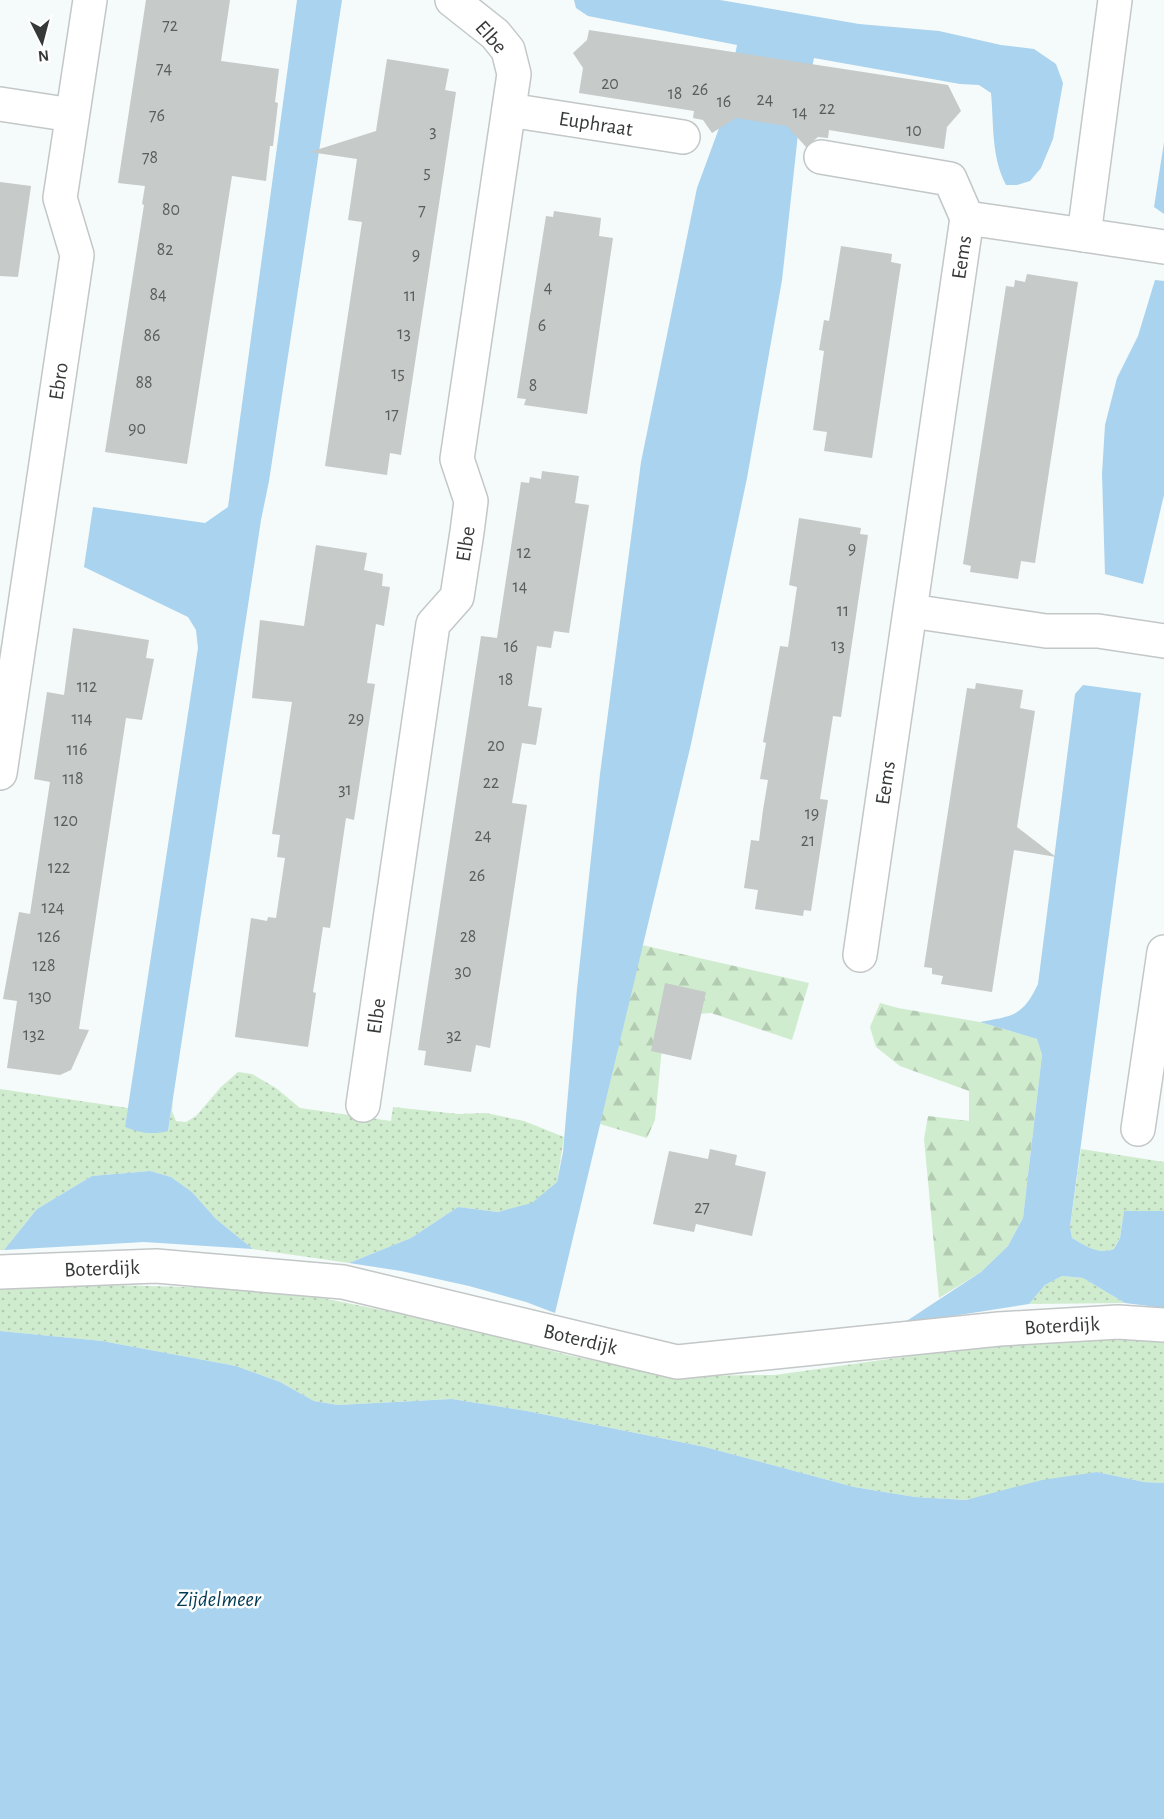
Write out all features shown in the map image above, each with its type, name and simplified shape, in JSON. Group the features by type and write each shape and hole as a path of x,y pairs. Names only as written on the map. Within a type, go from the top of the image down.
{"street":[{"name":"Ebro","path":"0,773 9,648 77,255 60,198 90,0"},
{"name":"Elbe","path":"363,1105 433,624 457,597 467,532 471,501 457,459 514,74 508,50 495,34 452,0"},
{"path":"1084,235 1115,0"},
{"path":"0,104 72,115"},
{"name":"Euphraat","path":"509,110 683,136"},
{"path":"821,157 950,179 967,218"},
{"name":"Eems","path":"860,955 967,218 1164,247"},
{"path":"911,611 1046,631 1098,631 1164,640"},
{"path":"1138,1130 1164,952"},
{"name":"Boterdijk","path":"0,1272 156,1266 343,1282 677,1362 999,1329 1118,1322 1164,1325"}],"green space":[{"path":"642,945 809,983 792,1040 711,1013 684,1015 663,1037 655,1120 647,1138 600,1124"},
{"path":"880,1003 980,1022 1037,1039 1042,1055 1023,1218 1008,1246 981,1272 939,1298 924,1139 928,1116 969,1121 969,1091 900,1066 876,1047 870,1027"},
{"path":"238,1072 252,1074 276,1088 300,1108 391,1121 393,1107 458,1114 486,1113 524,1121 564,1137 557,1182 532,1204 498,1212 458,1207 411,1238 349,1263 253,1249 216,1219 192,1192 171,1177 150,1171 92,1176 37,1209 4,1250 0,1250 0,1089 128,1108 125,1127 168,1131 173,1099 172,1111 176,1121 186,1122 196,1116 221,1087"},
{"path":"1081,1149 1164,1162 1164,1211 1124,1211 1120,1237 1114,1249 1108,1251 1087,1247 1072,1238 1070,1227"},
{"path":"1062,1276 1083,1278 1125,1303 1029,1304 1045,1285"},
{"path":"74,1284 223,1288 317,1297 452,1324 567,1355 670,1376 775,1375 960,1349 1079,1337 1164,1339 1164,1483 1144,1482 1097,1472 966,1500 915,1497 854,1487 705,1447 527,1411 452,1399 338,1405 314,1401 280,1382 236,1366 102,1341 0,1331 0,1286"}],"water":[{"path":"297,0 342,0 168,1131 146,1133 125,1127 198,648 196,630 188,617 84,567 93,507 205,523 228,507"},
{"path":"574,0 720,0 859,24 939,31 1001,45 1034,49 1056,64 1063,83 1053,139 1041,168 1030,181 1017,185 1006,185 995,152 991,93 979,85 960,84 814,58 798,134 782,280 747,478 691,744 555,1313 526,1302 469,1286 401,1271 349,1263 411,1238 458,1207 498,1212 532,1203 557,1182 563,1152 577,989 600,774 641,462 697,188 722,120 737,45 588,16 576,8"},
{"path":"1164,142 1164,214 1154,207"},
{"path":"1155,280 1164,281 1164,495 1143,584 1105,574 1102,474 1105,425 1117,378 1138,336"},
{"path":"1083,685 1141,693 1070,1227 1072,1238 1092,1249 1108,1251 1114,1249 1120,1238 1124,1211 1164,1211 1164,1308 1125,1303 1083,1278 1062,1276 1045,1285 1029,1304 902,1324 981,1272 1008,1246 1023,1218 1042,1055 1037,1039 980,1022 1016,1013 1027,1003 1038,984 1075,694"},
{"path":"150,1171 171,1177 192,1192 216,1219 253,1249 144,1242 4,1250 37,1209 92,1176"},
{"name":"Zijdelmeer","path":"0,1331 102,1341 236,1366 280,1382 314,1401 338,1405 452,1399 527,1411 705,1447 854,1487 915,1497 966,1500 1042,1480 1097,1472 1144,1482 1164,1483 1164,1819 0,1819"}],"building":[{"path":"146,0 230,0 221,61 279,69 275,102 278,103 266,181 232,176 187,464 105,452 144,205 142,204 145,186 118,183"},
{"path":"589,30 948,85 961,111 947,127 944,149 829,130 828,138 818,137 806,147 787,126 736,118 712,133 703,120 693,118 694,111 579,93 583,68 573,53 587,40"},
{"path":"387,59 449,69 445,90 456,92 401,455 390,453 387,475 325,466 362,222 348,220 357,159 310,152 376,131"},
{"path":"0,182 31,186 18,277 0,276"},
{"path":"554,211 601,218 599,236 613,238 587,414 524,405 526,399 517,398 546,216 553,217"},
{"path":"841,246 892,254 891,262 901,264 872,458 824,451 827,432 813,430 824,351 819,350 824,320 829,321"},
{"path":"1027,274 1078,282 1035,563 1021,561 1018,579 970,572 971,566 963,564 1006,286 1014,287 1015,280 1025,282"},
{"path":"542,471 579,476 575,503 589,505 569,633 554,631 551,648 537,646 528,706 542,708 536,745 522,743 512,803 527,805 490,1048 476,1045 471,1072 424,1065 426,1051 418,1050 481,636 497,638 521,482 529,483 530,477 541,479"},
{"path":"799,518 861,528 860,534 868,535 841,717 833,716 820,799 828,800 811,911 804,910 803,916 755,909 758,890 744,888 751,840 759,841 768,780 760,779 766,743 763,742 780,646 788,647 797,587 789,585"},
{"path":"316,545 367,553 364,570 383,574 382,586 390,587 384,626 376,624 367,683 375,684 354,820 346,818 330,928 323,927 313,992 316,993 308,1047 235,1037 251,918 267,921 268,917 276,918 285,858 277,857 280,835 272,834 292,702 252,698 260,620 304,626"},
{"path":"73,628 149,640 146,658 154,659 142,720 126,718 79,1029 89,1030 71,1070 60,1075 7,1068 17,1001 3,999 19,912 30,914 50,782 34,779 47,692 64,695"},
{"path":"976,683 1023,690 1020,708 1035,711 1017,827 1056,857 1014,850 992,992 941,984 943,976 932,974 932,968 924,967 967,688 975,689"},
{"path":"665,983 706,992 691,1060 651,1051"},
{"path":"710,1149 737,1155 735,1165 766,1172 752,1236 696,1224 694,1232 653,1224 669,1151 708,1159"}]}
